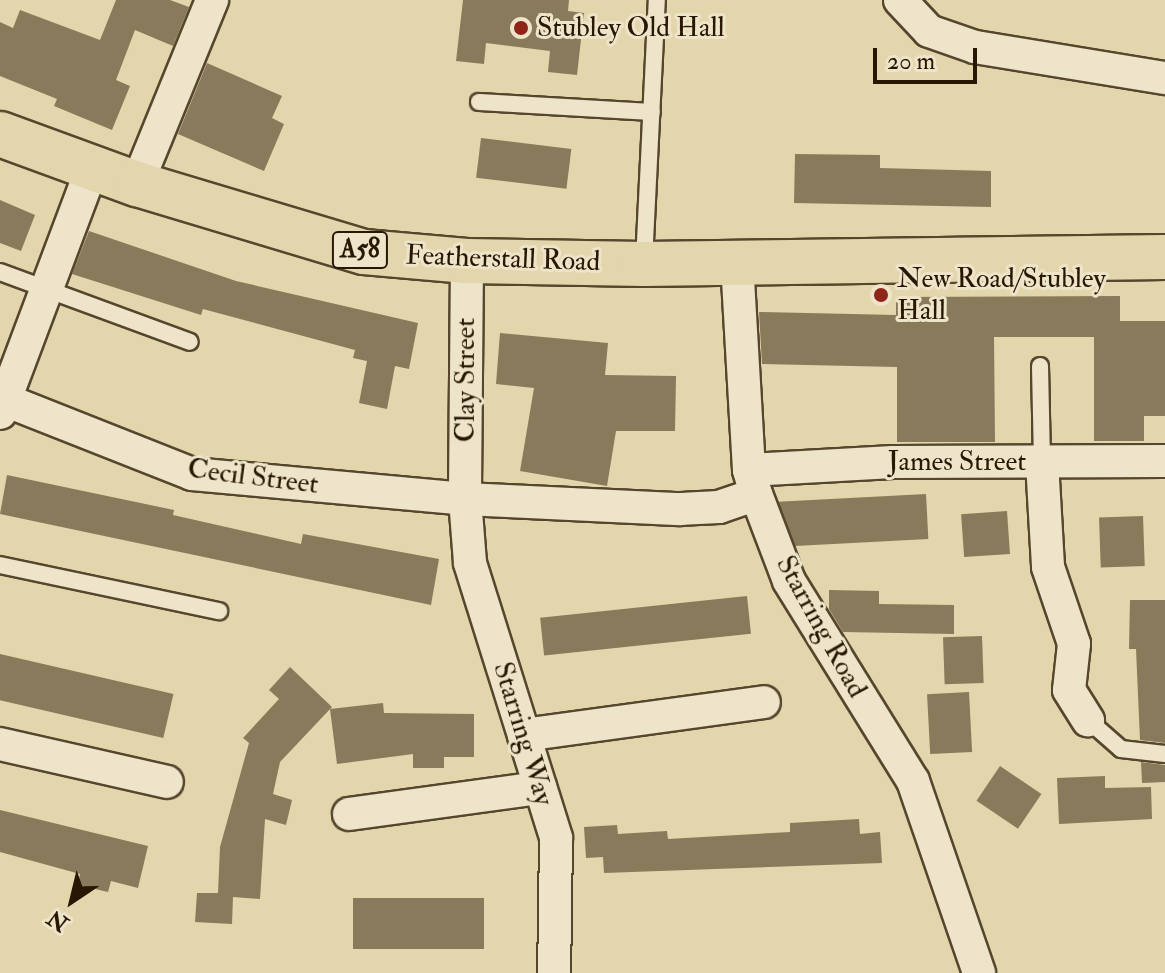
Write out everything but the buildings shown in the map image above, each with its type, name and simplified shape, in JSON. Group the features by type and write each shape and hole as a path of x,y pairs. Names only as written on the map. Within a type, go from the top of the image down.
{"highway":[{"name":"Featherstall Road","path":"0,134 137,184 364,252 467,261 737,262"},
{"name":"A58","path":"737,262 1165,257"}],"street":[{"path":"137,184 212,0"},
{"path":"900,0 929,31 975,47 1165,78"},
{"path":"3,406 44,289 92,168"},
{"name":"Clay Street","path":"465,499 467,261"},
{"name":"Starring Road","path":"737,262 752,482 789,581 913,781 979,973"},
{"name":"Cecil Street","path":"3,406 192,474 465,499 681,509 719,507 752,482"},
{"name":"James Street","path":"752,482 1042,462 1165,461"},
{"path":"1042,462 1048,567 1074,644 1069,690 1088,720"},
{"name":"Starring Way","path":"465,499 470,563 556,838 554,973"},
{"path":"524,735 764,702"},
{"path":"0,744 167,782"},
{"path":"349,814 540,788"}],"lane":[{"path":"644,264 657,0"},
{"path":"479,102 652,112"},
{"path":"0,272 190,342"},
{"path":"1040,366 1042,462"},
{"path":"0,565 219,611"},
{"path":"1088,720 1121,749 1165,754"}],"place":[{"name":"Stubley Old Hall","path":"521,28"},
{"name":"New Road/Stubley Hall","path":"881,295"}]}
